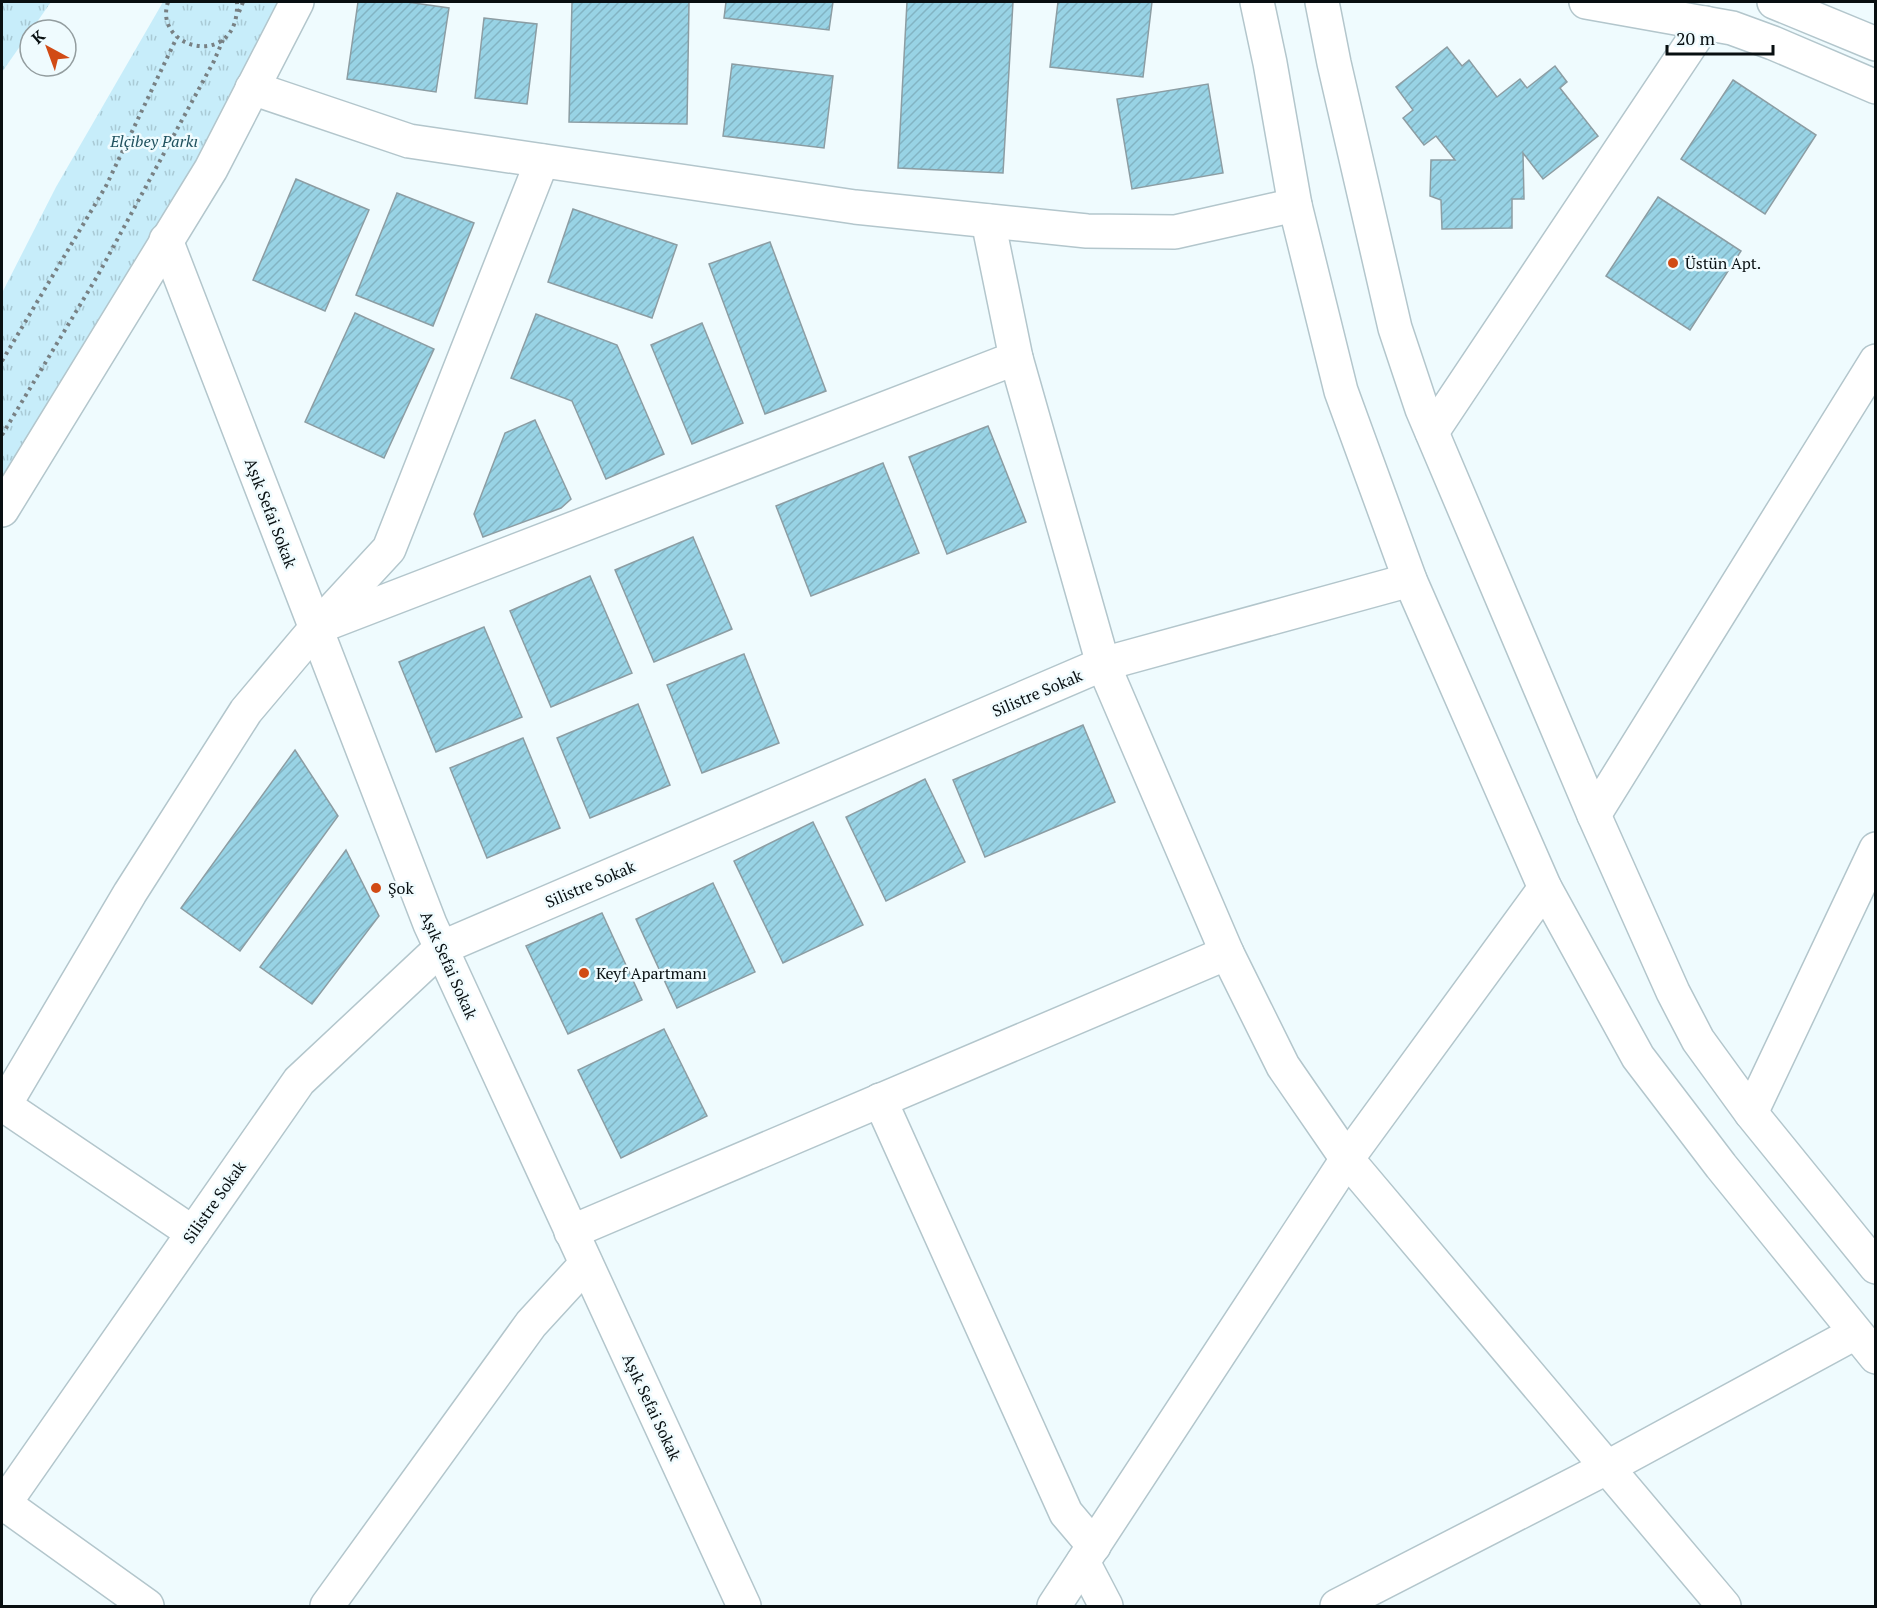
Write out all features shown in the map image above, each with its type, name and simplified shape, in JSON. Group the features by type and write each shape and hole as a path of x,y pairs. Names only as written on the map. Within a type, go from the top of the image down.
{"street":[{"path":"2,510 211,169 297,2"},
{"path":"1257,2 1295,205 1341,392 1410,580 1545,888 1638,1057 1721,1166 1865,1345 1608,1467 1337,1606"},
{"path":"1322,2 1395,328 1422,409 1594,815 1673,992 1698,1040 1751,1113 1875,1267"},
{"path":"1586,2 1732,28 1875,87"},
{"path":"1774,2 1875,44"},
{"path":"1432,432 1705,23"},
{"path":"252,88 409,141 855,207 1087,231 1175,232 1295,205"},
{"path":"193,1233 3,1105 130,893 246,711 316,628 389,549 542,161"},
{"path":"988,221 1016,358 1103,664 1227,953 1283,1066 1347,1159 1724,1606"},
{"name":"Aşık Sefai Sokak","path":"166,240 430,924 740,1604"},
{"path":"316,628 1016,358"},
{"path":"1594,815 1875,362"},
{"name":"Silistre Sokak","path":"2,1504 299,1081 441,948 1103,664 1410,580"},
{"path":"1751,1113 1875,849"},
{"path":"1054,1606 1347,1159 1545,888"},
{"path":"571,1232 1227,953"},
{"path":"880,1100 1066,1513 1089,1554 1106,1606"},
{"path":"327,1606 531,1324 586,1264"},
{"path":"2,1504 147,1606"}],"path":[{"path":"168,2 166,15 177,37 188,44 201,47 223,40"},
{"path":"237,2 237,16"},
{"path":"2,435 98,275 214,61 223,40 234,28 243,2"},
{"path":"2,361 106,186 177,37"}],"green space":[{"path":"2,2 51,2 40,18 18,18 18,49 2,72"},
{"name":"Elçibey Parkı","path":"163,2 297,2 2,510 2,293 56,187"}],"building":[{"path":"358,2 407,2 449,8 436,92 347,79"},
{"path":"572,2 689,2 687,124 569,122"},
{"path":"726,2 833,2 829,30 724,18"},
{"path":"907,2 1013,2 1003,173 898,168"},
{"path":"1058,2 1152,2 1143,77 1050,67"},
{"path":"484,18 537,24 527,104 475,98"},
{"path":"1447,47 1462,66 1469,60 1497,97 1520,79 1527,88 1555,66 1567,82 1560,88 1598,136 1543,179 1523,153 1524,199 1512,199 1512,228 1442,229 1441,200 1430,196 1431,160 1455,160 1436,136 1424,145 1403,118 1413,110 1396,87"},
{"path":"732,64 833,76 824,148 723,136"},
{"path":"1733,80 1816,135 1765,214 1681,159"},
{"path":"1208,84 1223,173 1132,189 1117,99"},
{"path":"296,179 369,210 325,311 253,280"},
{"path":"397,193 474,223 433,326 356,295"},
{"name":"Üstün Apt.","path":"1658,197 1741,251 1690,330 1606,276"},
{"path":"573,209 677,245 652,318 548,282"},
{"path":"770,242 826,391 765,414 709,264"},
{"path":"355,313 434,349 384,458 305,422"},
{"path":"536,314 617,345 664,454 606,479 572,401 511,378"},
{"path":"702,323 743,423 692,444 651,345"},
{"path":"535,420 571,499 561,508 483,537 474,514 505,433"},
{"path":"988,426 1026,522 947,554 909,457"},
{"path":"883,463 919,553 811,596 776,506"},
{"path":"693,537 732,629 654,662 615,570"},
{"path":"590,576 632,673 551,707 510,611"},
{"path":"484,627 522,717 436,752 399,662"},
{"path":"744,654 779,743 702,773 667,685"},
{"path":"638,704 670,785 590,818 557,738"},
{"path":"1083,725 1115,802 985,857 953,780"},
{"path":"523,738 560,828 487,858 450,768"},
{"path":"295,750 338,816 240,951 181,908"},
{"path":"925,779 965,862 886,901 846,817"},
{"path":"813,822 863,925 783,963 734,861"},
{"path":"346,850 379,916 312,1004 260,967"},
{"path":"713,883 755,972 677,1008 636,919"},
{"name":"Keyf Apartmanı","path":"602,913 642,1000 568,1034 526,946"},
{"path":"664,1029 707,1116 621,1158 578,1070"}],"place":[{"name":"Üstün Apt.","path":"1673,263"},
{"name":"Şok","path":"376,888"},
{"name":"Keyf Apartmanı","path":"584,973"}]}
